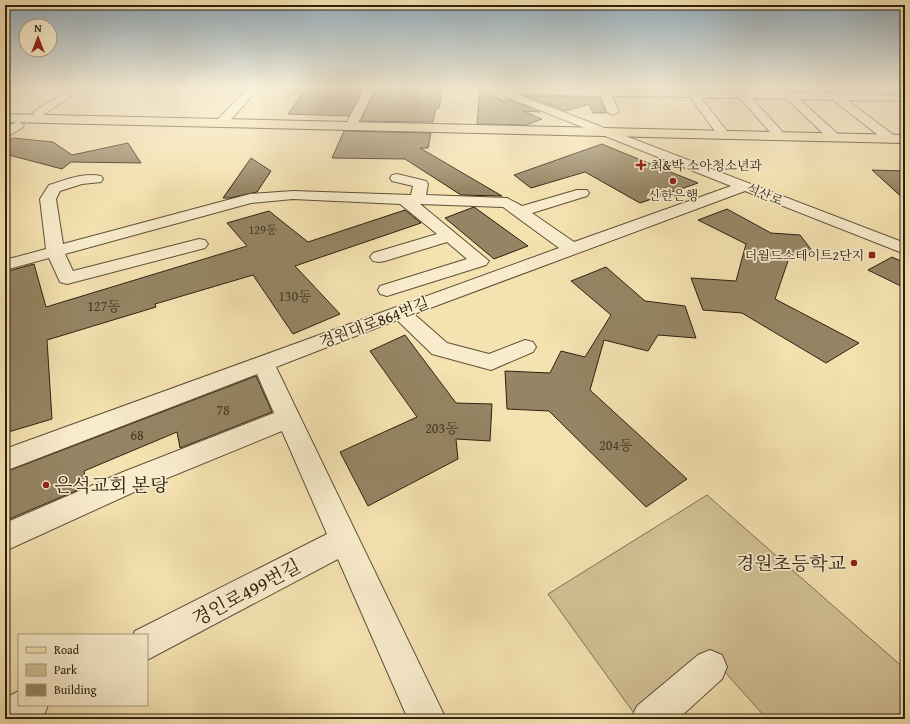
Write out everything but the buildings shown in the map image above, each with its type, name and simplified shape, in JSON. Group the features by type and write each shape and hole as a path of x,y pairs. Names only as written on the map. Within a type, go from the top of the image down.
{"main road":[{"path":"172,122 905,140"},
{"path":"215,122 225,123"},
{"path":"5,125 184,128 225,123"}],"street":[{"path":"351,126 353,122"},
{"name":"석산로","path":"579,122 905,249"},
{"path":"714,122 724,135"},
{"path":"767,122 780,136"},
{"path":"817,122 835,138"},
{"path":"868,122 891,139"},
{"path":"5,134 18,125"},
{"path":"397,178 421,184 411,199"},
{"path":"96,179 81,180 54,188 48,199 55,251 67,278 198,244"},
{"name":"경원대로864번길","path":"5,460 400,312 745,186"},
{"path":"519,212 582,193"},
{"path":"5,265 55,251 167,224 250,200 293,195 507,203 572,249"},
{"path":"387,290 480,261 450,236 411,199"},
{"path":"379,257 450,236"},
{"path":"400,312 440,349 491,362 525,347"},
{"path":"263,364 427,719"},
{"path":"5,537 133,480 288,418"},
{"name":"경인로499번길","path":"148,643 344,540"},
{"path":"650,719 710,667"},
{"path":"5,718 28,706"}],"green space":[{"path":"707,495 905,669 905,719 767,719 706,651 636,716 548,594"}],"place":[{"name":"최&박 소아청소년과","path":"641,165"},
{"name":"신한은행","path":"673,181"},
{"name":"더월드스테이트2단지","path":"872,255"},
{"name":"은석교회 본당","path":"46,485"},
{"name":"경원초등학교","path":"854,563"}]}
